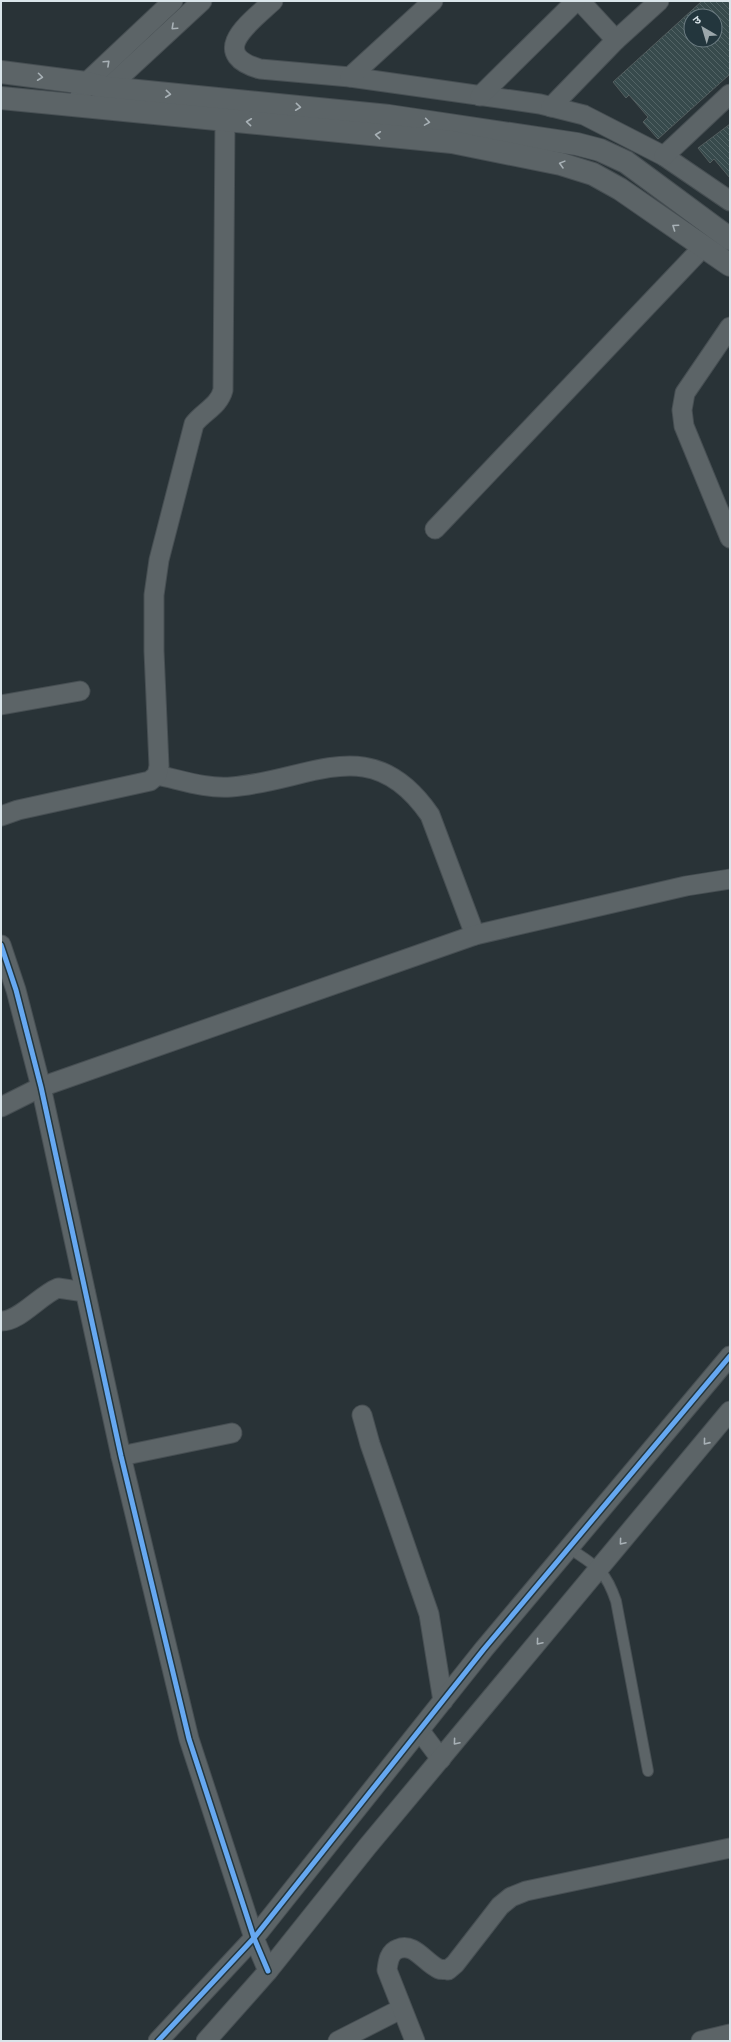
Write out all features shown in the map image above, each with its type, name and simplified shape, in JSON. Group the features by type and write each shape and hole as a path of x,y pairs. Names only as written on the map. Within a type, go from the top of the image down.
{"street":[{"path":"76,105 86,83 173,1"},
{"path":"103,97 202,1"},
{"path":"273,1 238,34 234,48 244,63 260,69 350,77 551,107 584,115 664,156 730,201"},
{"path":"350,77 434,1"},
{"path":"480,96 576,1"},
{"path":"580,1 616,40"},
{"path":"551,107 616,40 659,1"},
{"path":"1,72 86,83 103,97 225,119 452,142 561,164 593,174 620,189 730,265"},
{"path":"664,156 730,94"},
{"path":"1,98 76,105 103,97 389,116 577,144 600,150 626,162 730,239"},
{"path":"1,816 24,808 150,781 157,775 159,766 154,651 154,595 159,560 194,424 200,416 221,398 223,390 225,119"},
{"path":"435,529 704,246"},
{"path":"730,327 685,393 682,410 684,426 730,538"},
{"path":"1,705 80,691"},
{"path":"157,775 214,787 240,786 314,770 345,766 364,767 378,770 393,777 405,785 419,799 430,815 474,935"},
{"path":"1,1107 41,1087 193,1035 474,935 686,886 730,879"},
{"path":"1,945 16,990 41,1087 121,1456 189,1739 254,1938 268,1971"},
{"path":"1,1322 16,1317 40,1298 58,1288 85,1292"},
{"path":"158,2041 254,1938 443,1702 569,1548 730,1356"},
{"path":"206,2041 268,1971 441,1759 730,1412"},
{"path":"362,1416 370,1444 429,1614 443,1702"},
{"path":"121,1456 232,1433"},
{"path":"420,1731 441,1759"},
{"path":"415,2041 401,2009 387,1970 389,1959 394,1950 402,1947 410,1948 439,1969 448,1970 455,1964 500,1906 512,1897 526,1891 730,1848"},
{"path":"338,2041 401,2009"},
{"path":"701,2041 730,2034"}],"lane":[{"path":"569,1548 600,1569 610,1582 616,1601 648,1771"}],"building":[{"path":"702,1 730,1 730,74 658,139 643,122 648,117 629,95 626,98 613,82 683,18 683,48 723,48 723,8 694,8"},
{"path":"730,124 730,178 714,159 710,163 698,148"}],"cycle path":[{"path":"1,945 16,990 41,1087 121,1456 189,1739 254,1938 268,1971"},
{"path":"158,2041 254,1938 484,1649 730,1356"}]}
